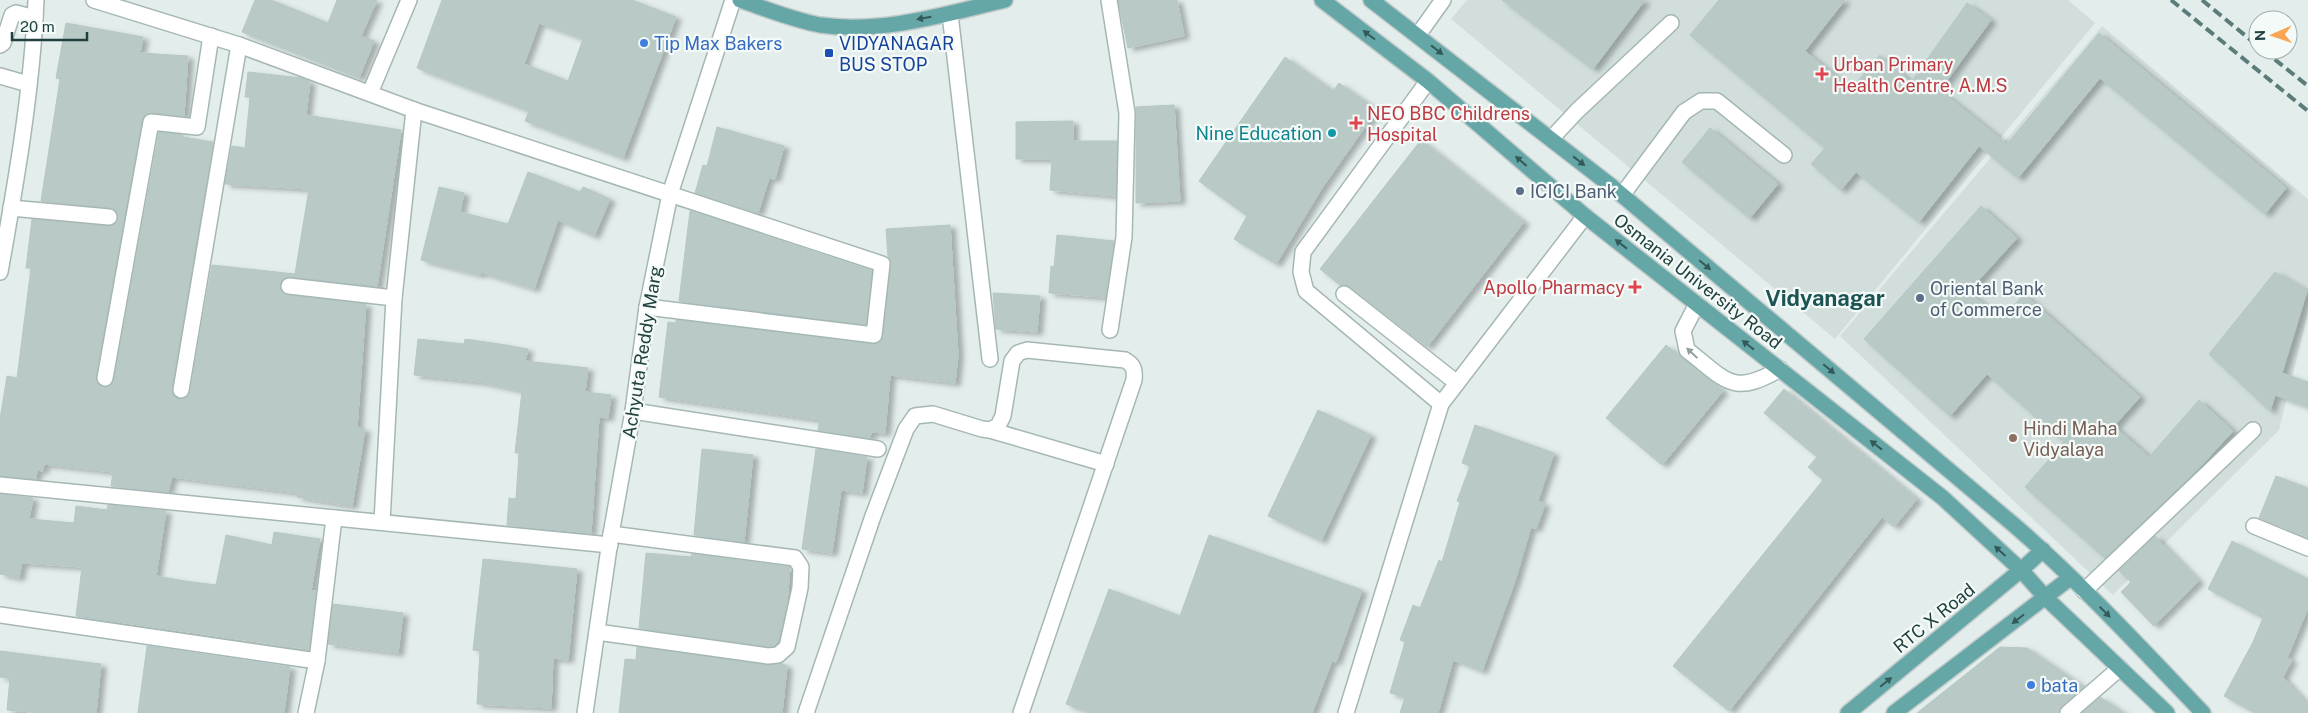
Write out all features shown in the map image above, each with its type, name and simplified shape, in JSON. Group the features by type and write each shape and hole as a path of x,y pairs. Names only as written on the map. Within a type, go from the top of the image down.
{"main road":[{"path":"740,0 796,19 846,27 874,26 950,14 1005,0"},
{"name":"Osmania University Road","path":"1322,0 1428,81 1584,216 1943,498 2021,570 2046,598 2166,713"},
{"name":"Osmania University Road","path":"1371,0 1622,195 2043,550 2203,713"},
{"name":"RTC X Road","path":"1848,713 2043,550"},
{"path":"1894,713 2070,578"}],"street":[{"path":"0,272 28,84 36,0"},
{"path":"94,0 239,45 414,110 882,264 874,335 646,307"},
{"path":"370,93 409,0"},
{"name":"Achyuta Reddy Marg","path":"585,713 611,539 633,411 646,307 670,194 733,0"},
{"path":"1109,0 1127,113 1124,237 1110,330"},
{"path":"1418,35 1443,0"},
{"path":"0,46 3,43 12,15 16,13 35,18"},
{"path":"950,14 990,359"},
{"path":"1551,139 1577,111 1670,22"},
{"path":"105,378 151,122 197,127 211,36"},
{"path":"181,390 239,45"},
{"path":"0,76 28,84"},
{"path":"1428,81 1303,252 1301,272 1306,291 1441,404"},
{"path":"1622,195 1684,112 1701,101 1717,101 1784,155"},
{"path":"382,522 394,298 414,110"},
{"path":"11,208 109,217"},
{"path":"1346,713 1441,404 1584,216"},
{"path":"289,286 394,298"},
{"path":"1344,294 1457,383"},
{"path":"1697,304 1683,331 1687,350 1725,379 1734,383 1754,383 1780,369"},
{"path":"990,430 998,426 1003,416 1012,361 1018,354 1026,350 1125,360 1135,370 1134,380 1021,713"},
{"path":"633,411 878,449"},
{"path":"806,713 873,516 914,416 934,414 1106,464"},
{"path":"2084,591 2253,430"},
{"path":"0,485 334,518 611,539 795,558 801,567 800,588 787,646 778,655 768,656 597,632"},
{"path":"306,713 317,660 334,518"},
{"path":"2254,526 2308,548"},
{"path":"0,615 317,660"},
{"path":"2068,713 2120,668"}],"shaded area":[{"path":"1467,0 2068,0 2095,23 1835,339 1451,19"},
{"name":"Hindi Maha Vidyalaya","path":"2102,26 2308,199 2308,313 2279,430 2113,595 1840,336"}],"building":[{"path":"255,0 271,0 328,23 337,0 377,0 361,36 374,41 359,78 242,32"},
{"path":"442,0 632,0 676,17 623,158 525,121 529,111 417,68","holes":["539,23 583,39 568,81 524,64"]},
{"path":"1118,0 1177,0 1184,36 1128,48"},
{"path":"1502,0 1645,0 1593,69"},
{"path":"1719,0 1845,0 1805,51 1851,89 1880,55 1911,82 1967,3 1991,20 1940,90 2007,144 2099,33 2286,188 2265,214 2100,78 2018,178 1979,146 1919,222 1856,172 1841,190 1811,164 1825,148 1690,35"},
{"path":"66,23 143,37 140,53 188,56 184,116 152,113 144,116 142,120 96,376 96,382 103,387 109,387 114,380 159,132 213,142 172,388 175,397 180,399 188,396 190,392 212,265 295,274 309,189 225,184 232,146 245,148 250,97 245,97 248,72 301,78 310,82 306,115 401,130 377,287 290,277 285,278 280,284 281,290 288,295 366,304 357,428 365,429 352,506 297,497 298,493 172,477 168,492 111,486 113,472 44,464 43,471 37,470 36,479 0,476 0,419 7,376 17,378 31,268 26,268 32,219 108,226 113,225 118,218 117,213 110,208 41,201 60,79 56,78"},
{"path":"1285,57 1333,91 1339,83 1377,110 1322,188 1276,264 1234,239 1247,216 1199,181"},
{"path":"1174,105 1180,201 1136,203 1136,107"},
{"path":"1073,121 1073,141 1117,141 1116,196 1050,190 1052,159 1016,159 1016,122"},
{"path":"717,127 784,146 775,179 769,178 758,213 695,193 703,165 707,166"},
{"path":"1710,128 1778,184 1750,218 1682,162"},
{"path":"1421,140 1524,222 1427,347 1350,287 1340,285 1320,269"},
{"path":"528,172 580,192 583,187 610,199 594,236 558,220 534,289 480,272 480,275 421,260 439,187 464,193 460,212 508,224"},
{"path":"1981,206 2017,238 1969,291 2001,320 2024,294 2140,397 2114,426 2149,457 2199,400 2233,431 2200,467 2105,558 2025,487 2064,442 1987,374 1950,416 1864,339"},
{"path":"690,211 872,271 866,325 679,301"},
{"path":"950,225 958,355 955,383 890,375 885,433 871,432 870,438 818,430 820,420 659,397 668,322 676,323 676,320 878,343 883,336 891,265 888,257 886,229"},
{"path":"1057,235 1114,241 1105,297 1049,293 1051,266 1054,267"},
{"path":"2275,272 2307,291 2282,373 2308,382 2308,407 2275,395 2270,411 2209,354"},
{"path":"993,293 1040,296 1037,332 996,329"},
{"path":"418,339 464,344 465,339 506,345 528,349 525,361 588,368 585,392 611,395 608,418 599,417 591,533 507,525 509,498 516,499 519,453 515,453 522,391 481,382 414,375"},
{"path":"1666,345 1723,391 1662,465 1606,418"},
{"path":"1784,389 1917,499 1894,527 1882,517 1729,711 1673,666 1823,480 1808,467 1817,457 1764,413"},
{"path":"1318,410 1371,435 1321,541 1268,516"},
{"path":"1475,425 1554,453 1538,501 1545,504 1536,529 1531,527 1515,581 1482,671 1453,660 1438,713 1400,713 1405,697 1390,693 1405,642 1400,640 1413,605 1420,608 1439,560 1442,562 1460,502 1457,501 1470,466 1462,463"},
{"path":"702,449 753,455 744,542 694,535"},
{"path":"816,449 867,457 862,493 841,490 832,553 802,549"},
{"path":"2276,476 2308,488 2308,537 2259,518"},
{"path":"0,494 33,498 29,519 74,523 76,506 107,510 108,505 166,511 156,576 185,581 216,585 226,535 272,545 274,532 320,539 311,591 316,591 309,649 76,616 82,567 22,563 19,578 0,574"},
{"path":"1209,535 1362,590 1336,662 1332,661 1312,713 1091,713 1066,704 1109,589 1180,616"},
{"path":"2155,536 2199,581 2154,626 2121,592 2131,582 2119,571"},
{"path":"2232,541 2308,579 2308,608 2287,658 2292,660 2283,677 2308,705 2308,713 2255,713 2224,696 2253,642 2263,618 2208,589"},
{"path":"646,553 691,557 692,554 790,567 787,603 778,642 774,646 768,647 639,628"},
{"path":"483,559 577,569 568,660 553,658 551,708 477,704 480,651 473,650"},
{"path":"333,604 403,613 398,653 328,644"},
{"path":"147,646 290,667 284,713 138,713"},
{"path":"637,647 767,665 781,663 787,666 782,713 619,713 625,659 636,660"},
{"path":"2000,647 2027,648 2084,687 2062,706 2059,713 1917,713"},
{"path":"0,651 101,664 96,713 45,713 7,710 10,678 0,677"},
{"path":"2100,697 2124,713 2082,713"}],"railway":[{"path":"2171,0 2308,111"},
{"path":"2202,0 2248,38"},
{"path":"2276,60 2308,86"}],"place":[{"name":"Tip Max Bakers","path":"644,43"},
{"name":"VIDYANAGAR BUS STOP","path":"829,53"},
{"name":"Urban Primary Health Centre, A.M.S","path":"1822,74"},
{"name":"NEO BBC Childrens Hospital","path":"1356,123"},
{"name":"Nine Education","path":"1332,133"},
{"name":"ICICI Bank","path":"1520,191"},
{"name":"Apollo Pharmacy","path":"1635,287"},
{"name":"Oriental Bank of Commerce","path":"1920,298"},
{"name":"Hindi Maha Vidyalaya","path":"2013,438"},
{"name":"bata","path":"2031,685"}],"district":[{"name":"Vidyanagar","path":"1825,298"}]}
